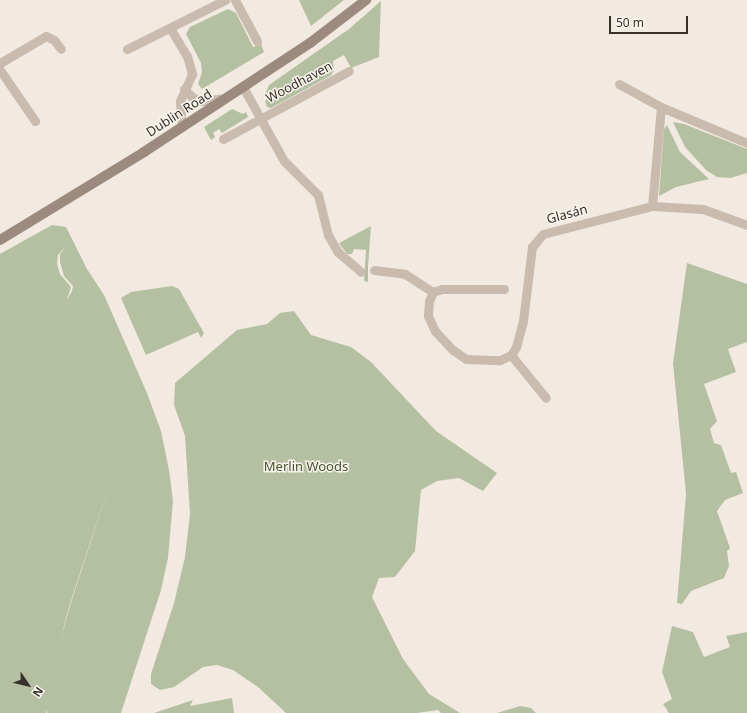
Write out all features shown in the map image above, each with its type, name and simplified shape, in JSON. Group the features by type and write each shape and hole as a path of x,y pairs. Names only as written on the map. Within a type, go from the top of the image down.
{"main road":[{"name":"Dublin Road","path":"0,240 70,199 243,87 331,28 366,0"}],"street":[{"path":"127,49 225,0"},
{"path":"235,0 256,41"},
{"path":"170,28 191,66 192,74 184,88 180,101 182,127"},
{"path":"0,63 46,36 54,40 62,49"},
{"path":"0,70 35,121"},
{"name":"Woodhaven","path":"223,139 349,71"},
{"path":"620,84 661,107 747,143"},
{"name":"Woodhaven","path":"243,87 262,117 284,161 318,196 328,235 338,252 361,272"},
{"path":"184,88 192,97 201,101 229,96"},
{"path":"652,206 661,107"},
{"name":"Glasán","path":"510,355 516,346 523,321 532,247 543,234 652,206 703,209 747,225"},
{"path":"374,270 405,274 433,292"},
{"path":"504,289 442,289 433,292 429,301 428,316 435,331 453,350 466,360 500,360 510,355 546,398"}],"green space":[{"path":"299,0 344,0 311,26"},
{"path":"381,1 379,57 351,68 344,55 333,61 334,71 330,76 271,108 267,107 265,101 268,98 266,92 269,85 349,29"},
{"path":"228,9 236,13 253,47 261,44 264,52 202,89 198,84 202,72 201,63 186,34 190,27"},
{"path":"232,109 243,114 246,112 248,117 222,133 219,129 213,133 215,137 211,140 204,127"},
{"path":"673,122 684,124 747,149 747,173 730,178 717,177 706,170 685,147"},
{"path":"667,125 680,152 709,179 676,187 659,196 664,129"},
{"path":"52,225 66,227 87,269 104,295 147,393 161,431 169,470 173,501 168,558 161,590 121,713 47,713 46,709 46,713 0,713 0,254","holes":["67,245 60,254 60,262 64,276 73,286 67,300 71,287 60,274 57,264 58,255","113,473 69,609 60,642 68,610"]},
{"path":"371,226 368,282 364,281 366,250 354,249 352,254 347,254 339,243"},
{"path":"687,263 747,284 747,342 728,349 736,372 704,384 717,421 710,429 714,443 721,445 731,473 736,472 743,493 725,500 717,511 730,548 727,551 729,566 724,578 691,591 682,604 677,603 686,494 673,363"},
{"path":"172,286 179,289 204,333 201,338 198,332 146,355 121,298 131,292"},
{"name":"Merlin Woods","path":"294,311 311,335 351,347 371,362 436,431 497,473 483,491 459,478 437,481 421,490 415,551 395,577 379,578 372,597 403,659 429,694 460,713 441,713 438,710 417,713 286,713 258,687 233,670 217,665 203,667 174,687 160,690 151,684 151,674 174,603 185,557 190,514 185,436 174,405 175,383 237,330 267,324 280,313"},
{"path":"672,626 693,632 704,657 730,647 726,636 747,632 747,713 669,713 663,704 672,699 662,672"},
{"path":"232,698 234,713 154,713 193,700 190,706"},
{"path":"520,706 531,708 536,713 497,713"}]}
